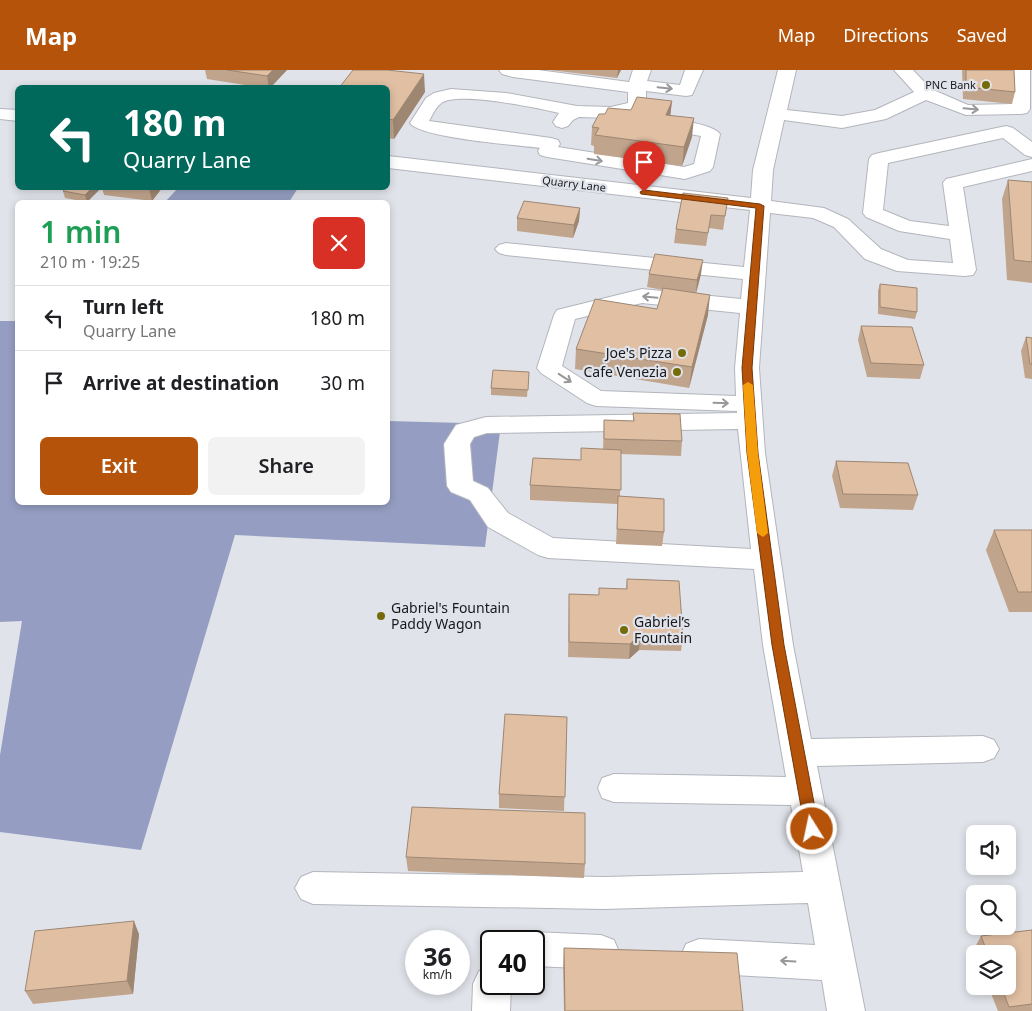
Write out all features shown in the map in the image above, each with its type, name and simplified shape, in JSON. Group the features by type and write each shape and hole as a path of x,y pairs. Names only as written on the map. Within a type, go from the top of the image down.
{"street":[{"path":"508,70 513,72 639,81 686,90 694,70"},
{"path":"787,70 763,170 747,368 752,453 778,645 846,1011"},
{"path":"903,70 925,93 966,110 1021,109 1021,70"},
{"path":"639,81 637,106 617,112 576,111 547,104 460,94 440,96 431,103 418,123 430,128 549,148 645,168 686,173 703,167 711,134 704,131 668,125"},
{"path":"777,114 842,122 880,115 925,93"},
{"path":"533,179 565,117 576,111"},
{"path":"617,112 634,121"},
{"path":"0,114 15,116"},
{"path":"1032,151 1006,132 879,159 873,213 906,227 960,234 953,183 1032,165"},
{"name":"Quarry Lane","path":"390,162 817,212 841,223 873,254 905,266 965,270 960,234"},
{"path":"506,249 754,274"},
{"path":"750,413 596,398 549,368 565,314 642,296 751,307"},
{"path":"750,413 486,425 465,432 457,444 460,486 479,494 498,520 548,548 766,560"},
{"path":"798,753 983,749"},
{"path":"614,788 805,791"},
{"path":"313,888 604,892 823,887"},
{"path":"545,949 633,953"},
{"path":"672,955 837,963"},
{"path":"491,1011 492,995"}],"shaded area":[{"path":"176,190 297,190 290,200 167,200"},
{"path":"0,321 15,321 15,505 390,505 390,421 501,424 485,547 235,535 141,850 0,832 0,755 22,621 0,622"}],"building":[{"path":"227,70 273,70 267,76"},
{"path":"353,70 387,70 424,74 393,120 390,119 390,85 341,85"},
{"path":"966,70 1014,70 1015,92 966,87"},
{"path":"637,97 672,101 666,115 694,118 684,147 595,135 599,128 592,127 599,114 605,114 608,108 631,110"},
{"path":"1008,180 1032,182 1032,262 1014,260"},
{"path":"64,190 90,190 85,195 63,191"},
{"path":"683,193 728,198 725,216 711,215 708,233 676,229"},
{"path":"524,201 580,208 574,225 517,218"},
{"path":"655,254 703,260 697,280 649,274"},
{"path":"880,284 917,288 917,312 880,307"},
{"path":"663,288 710,295 692,367 576,349 595,299 657,309"},
{"path":"861,326 912,327 924,365 871,363"},
{"path":"1026,337 1032,338 1032,364 1030,364"},
{"path":"493,370 529,372 528,390 491,388"},
{"path":"633,413 680,414 682,441 604,439 604,420 634,421"},
{"path":"581,448 621,450 621,490 530,485 533,458 581,460"},
{"path":"836,461 908,463 918,495 843,494"},
{"path":"618,496 664,499 664,532 617,529"},
{"path":"994,530 1032,530 1032,592 1018,592"},
{"name":"Gabriel’s Fountain","path":"627,579 679,581 683,637 640,635 630,644 569,642 569,594 599,595 599,588 627,589"},
{"path":"505,714 567,717 565,797 499,794"},
{"path":"412,807 585,813 585,864 406,857"},
{"path":"134,921 127,981 25,991 35,931"},
{"path":"1032,930 1032,1004 1009,1007 1004,995 1016,995 1016,945 984,945 981,936 1016,935 1016,932"},
{"path":"564,948 737,953 743,1011 565,1011"}],"slow traffic":[{"path":"748,385 752,453 763,533"}],"place":[{"name":"PNC Bank","path":"986,85"},
{"name":"Joe's Pizza","path":"682,353"},
{"name":"Cafe Venezia","path":"677,372"},
{"name":"Gabriel's Fountain Paddy Wagon","path":"381,616"},
{"name":"Gabriel’s Fountain","path":"624,630"}],"route":[{"path":"644,192 760,206 747,368 752,453 778,645 812,829"}]}
